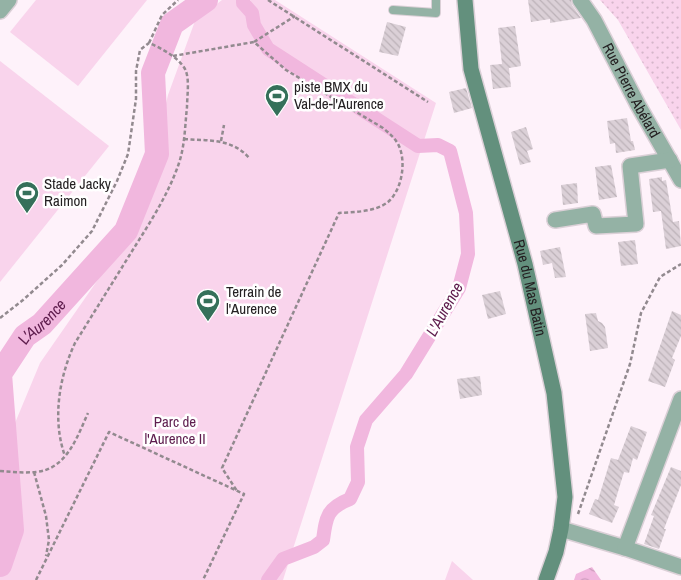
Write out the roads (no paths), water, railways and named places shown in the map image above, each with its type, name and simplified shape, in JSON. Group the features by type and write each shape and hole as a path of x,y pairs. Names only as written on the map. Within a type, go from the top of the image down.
{"street":[{"path":"0,11 9,0"},
{"name":"Rue du Mas Batin","path":"465,0 471,69 525,264 554,393 565,497 566,531 546,580"},
{"name":"Rue Pierre Abélard","path":"580,0 594,20 638,105 681,180"},
{"path":"555,220 593,214 596,226 636,224 630,166 670,160"},
{"path":"625,548 681,399"},
{"path":"566,531 681,567"}],"lane":[{"path":"393,10 436,14 436,0"}],"water":[{"path":"592,567 601,580 574,580 576,574"}],"waterway":[{"name":"L'Aurence","path":"0,565 12,530 0,374 25,336 42,324 126,231 157,154 153,73 172,24 206,0"},
{"name":"L'Aurence","path":"243,0 243,3 252,13 254,25 268,49 418,146 438,145 450,151 466,213 468,254 459,288 406,374 366,420 357,447 358,482 350,499 342,502 329,514 323,540 314,547 283,559 268,580"}],"place":[{"name":"piste BMX du Val-de-l'Aurence","path":"277,117"},
{"name":"Stade Jacky Raimon","path":"27,214"},
{"name":"Terrain de l'Aurence","path":"208,322"}],"park label":[{"name":"Parc de l'Aurence II","path":"175,430"}]}
